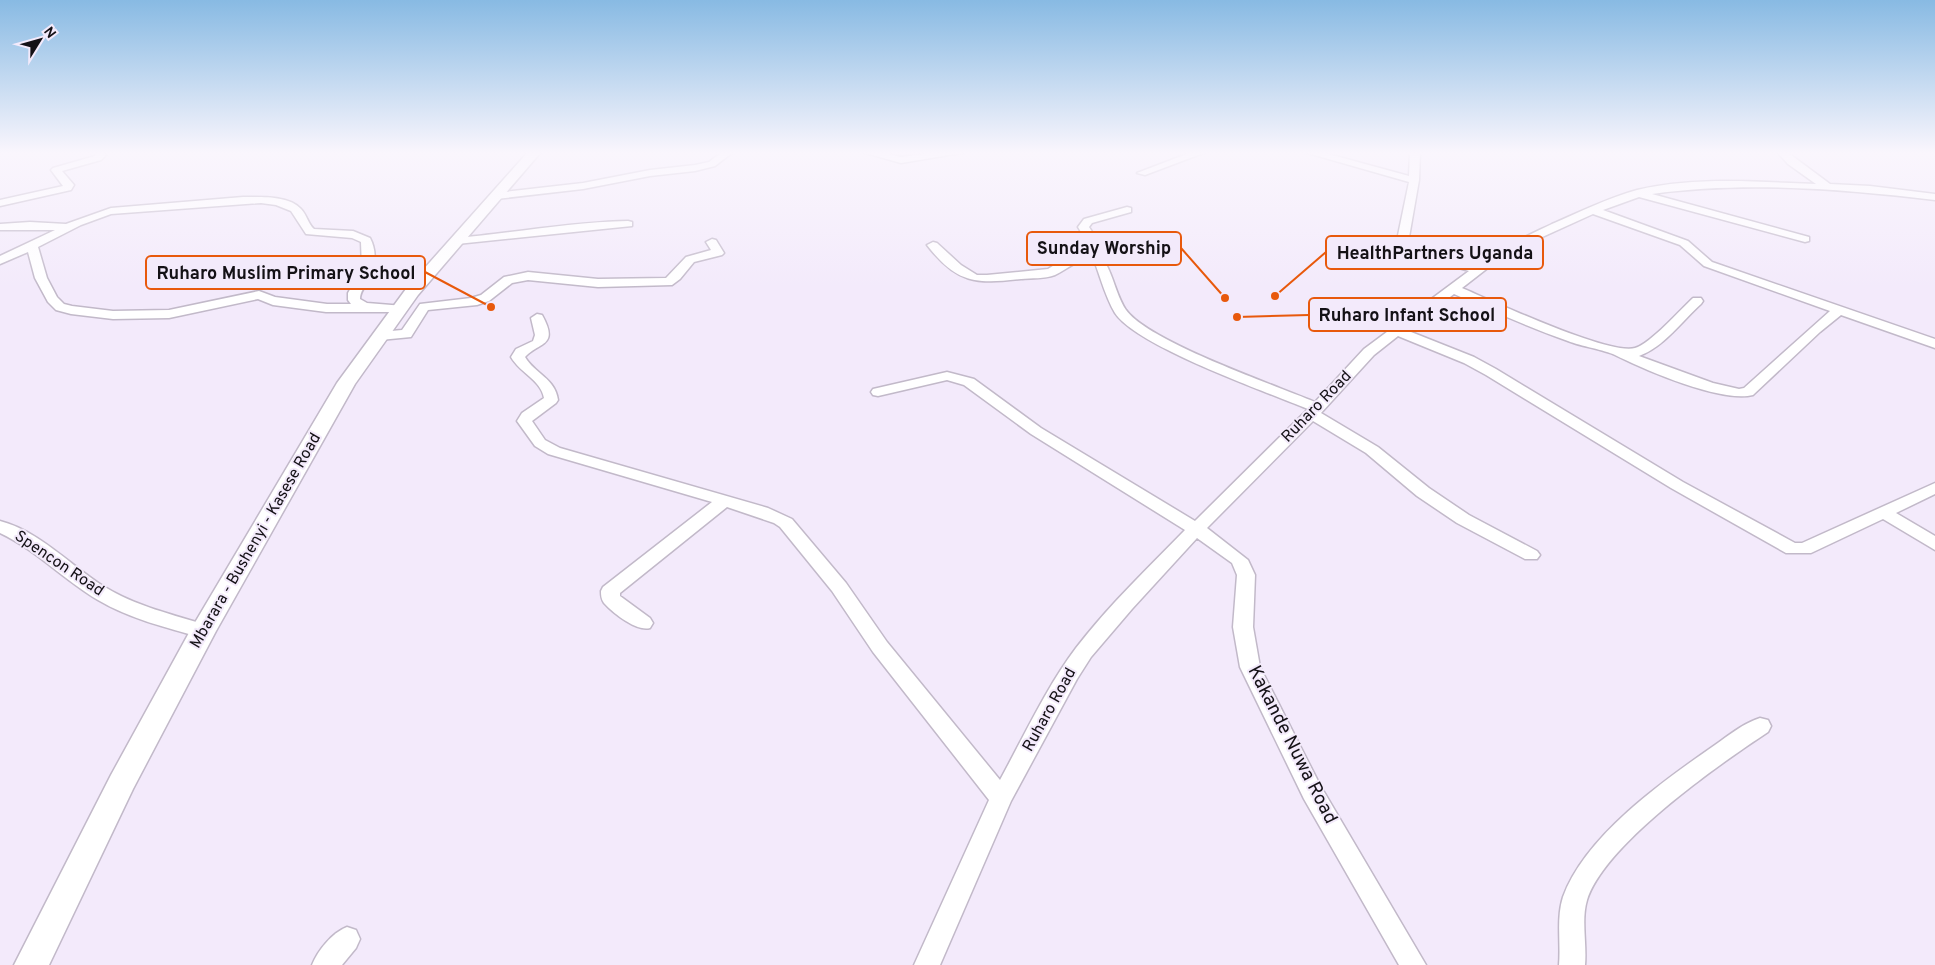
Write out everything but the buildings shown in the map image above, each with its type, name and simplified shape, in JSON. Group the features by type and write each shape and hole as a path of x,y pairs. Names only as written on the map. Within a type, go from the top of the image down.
{"main road":[{"name":"Mbarara - Bushenyi - Kasese Road","path":"31,965 121,784 203,631 346,383 400,309 495,197"}],"street":[{"path":"0,203 26,197"},
{"path":"1411,197 1402,245 1426,255 1476,270"},
{"name":"Ruharo Road","path":"927,965 1001,798 1069,674 1084,652 1125,604 1196,529 1315,411 1369,352 1503,251 1593,210 1630,197"},
{"path":"1650,197 1805,239"},
{"path":"0,260 68,227 102,213 234,201 260,201 290,205 296,208 303,218 307,230 310,232 348,233 360,235 366,240 370,257 368,272 354,293 354,300 364,308"},
{"path":"1091,253 1094,244 1083,227 1084,224 1127,210"},
{"path":"1593,210 1684,243 1692,248 1702,261 1935,344"},
{"path":"457,240 526,235 596,225 628,224"},
{"path":"3,225 68,227"},
{"path":"380,336 406,334 424,307 473,302 485,298 508,280 519,277 542,276 598,283 668,282 677,277 688,261 694,257 718,253 712,242"},
{"path":"932,244 957,268 974,278 987,279 1051,272 1071,258 1091,253"},
{"path":"32,246 42,278 52,299 60,307 71,310 113,314 168,314 259,295 273,301 317,305 326,308 400,309"},
{"path":"1091,253 1100,262 1121,312 1146,333 1190,355 1315,411 1372,450 1423,492 1463,519 1532,555"},
{"path":"1454,288 1547,328 1730,394 1740,395 1748,392 1815,329 1839,310"},
{"path":"1612,351 1636,353 1647,347 1697,301"},
{"path":"537,318 542,335 539,343 521,352 518,357 523,366 543,380 551,393 552,400 527,416 524,420 540,443 554,451 660,479 724,501 776,516 786,523 839,586 880,648 1001,798"},
{"path":"1396,332 1469,360 1491,372 1677,485 1792,549 1805,549 1935,488"},
{"path":"878,392 947,376 969,382 1036,432 1196,529"},
{"path":"643,623 611,599 610,591 724,501"},
{"path":"1883,512 1935,544"},
{"name":"Spencon Road","path":"0,526 33,544 97,592 145,612 203,631"},
{"name":"Kakande Nuwa Road","path":"1196,529 1228,551 1244,568 1246,575 1243,627 1250,667 1312,792 1413,965"},
{"path":"1572,965 1572,917 1576,898 1596,862 1660,800 1711,758 1760,726"},
{"path":"325,965 347,939"}],"place":[{"name":"HealthPartners Uganda","path":"1275,296"},
{"name":"Sunday Worship","path":"1225,298"},
{"name":"Ruharo Muslim Primary School","path":"491,307"},
{"name":"Ruharo Infant School","path":"1237,317"}]}
